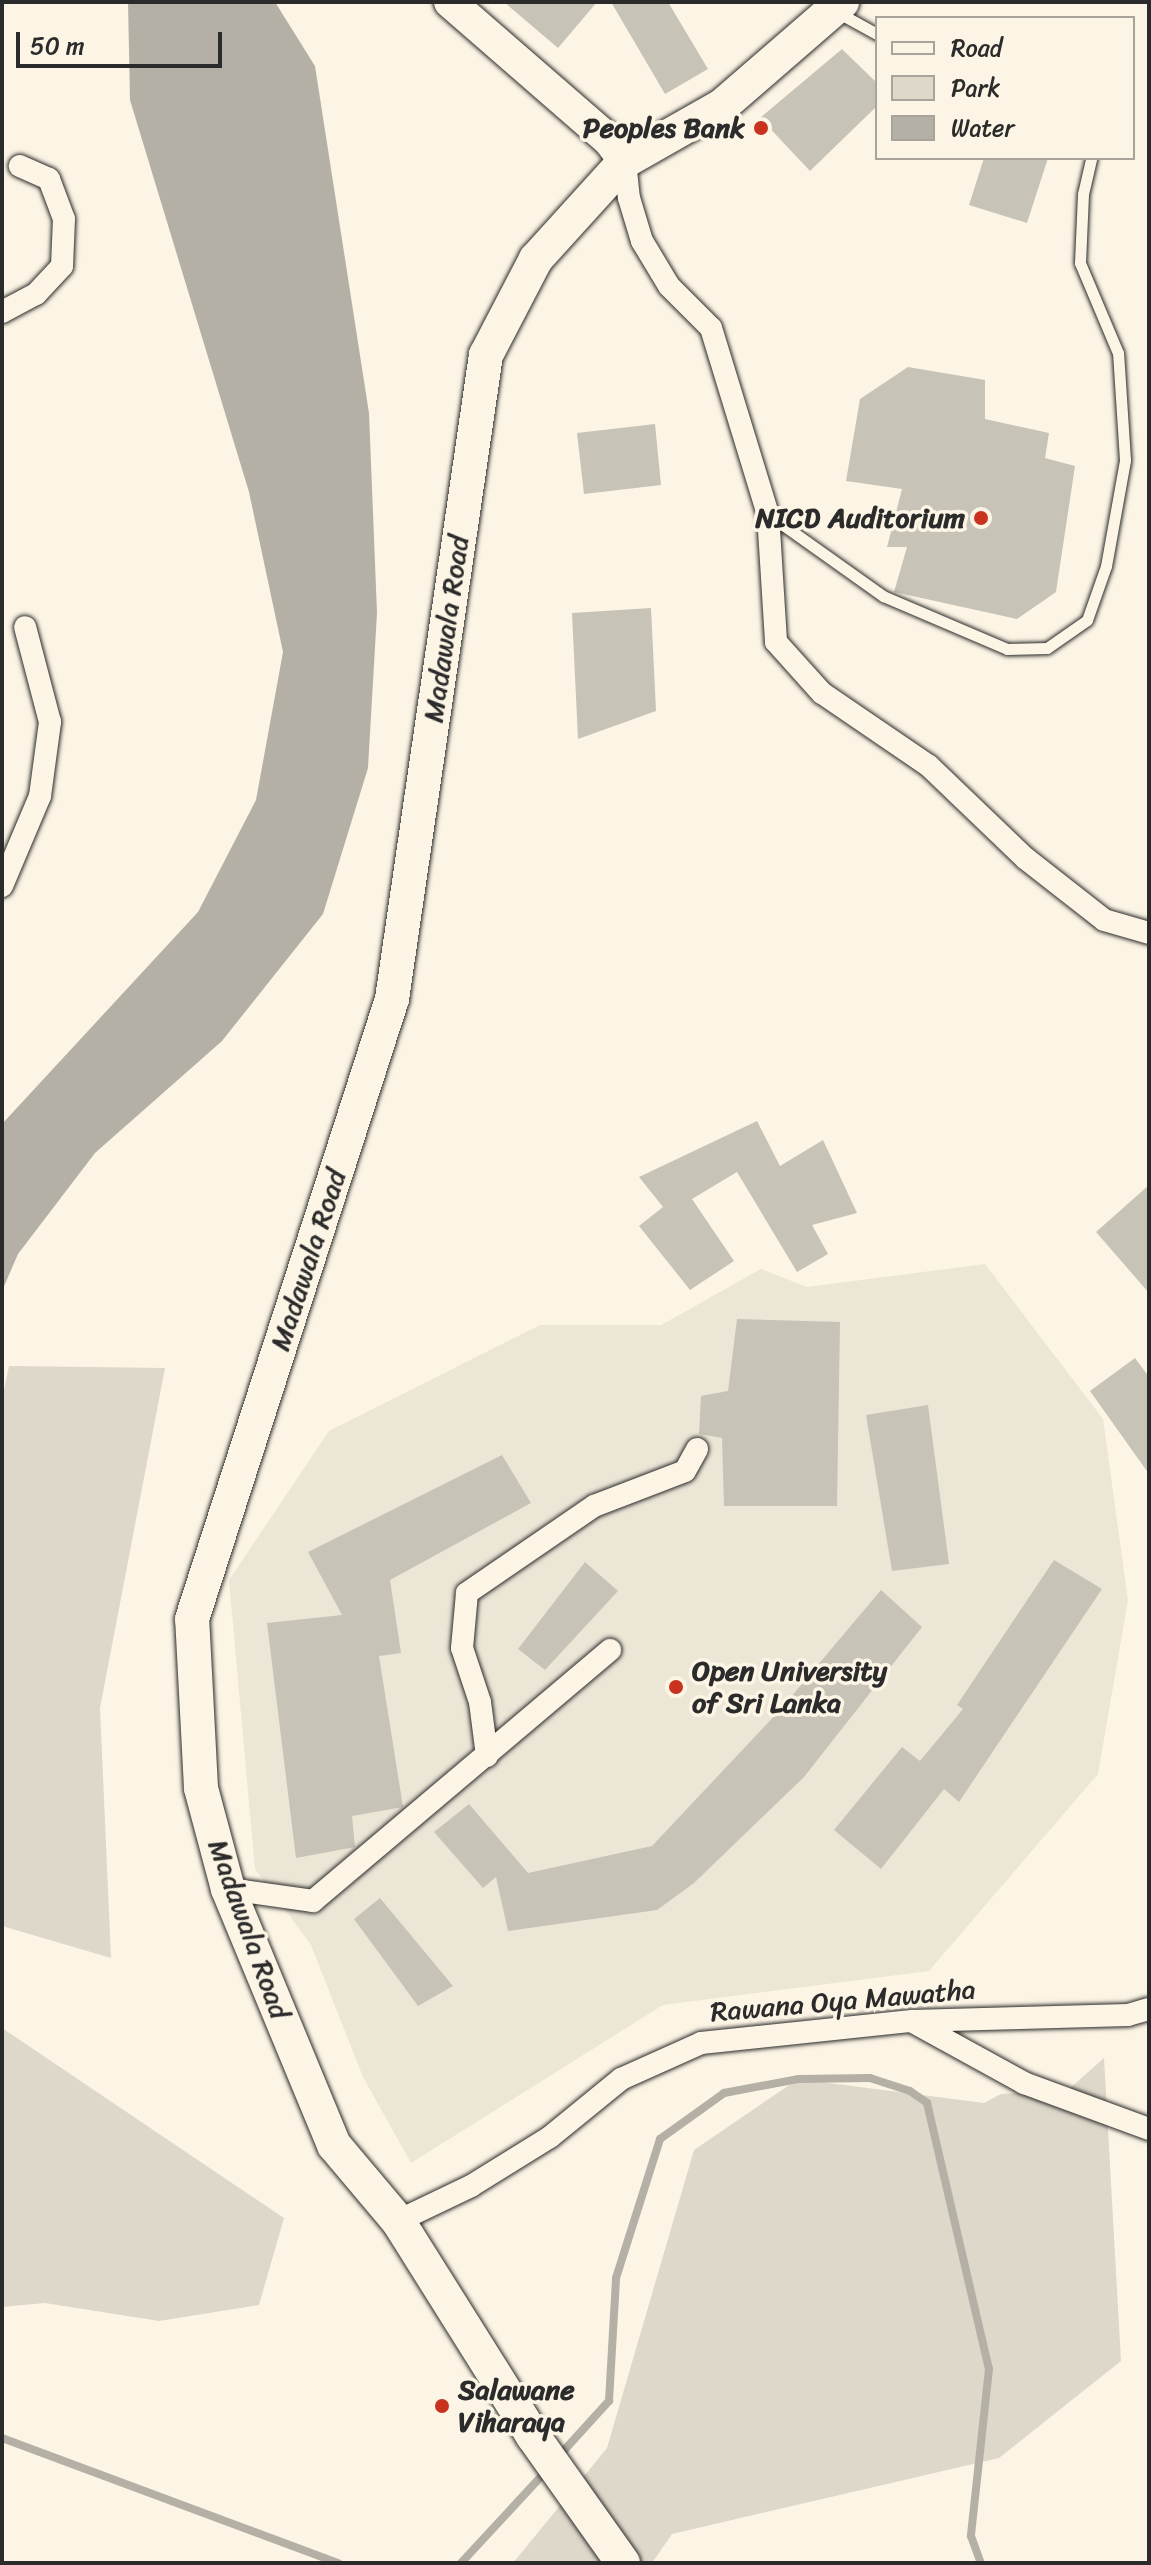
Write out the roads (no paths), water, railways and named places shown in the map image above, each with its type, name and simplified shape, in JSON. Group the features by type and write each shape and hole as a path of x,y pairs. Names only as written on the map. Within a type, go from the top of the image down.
{"main road":[{"path":"450,2 609,140 625,161"},
{"name":"Madawala Road","path":"623,2563 587,2508 533,2436 398,2221 334,2145 228,1889 201,1788 192,1619 392,999 486,355 536,259 625,161 722,106 839,7"}],"street":[{"path":"625,161 629,198 642,241 669,286 711,328 768,514 776,642 822,693 929,766 1025,858 1104,920 1149,933"},
{"path":"2,312 36,294 62,266 64,219 49,179 20,166"},
{"path":"2,886 40,796 50,722 25,627"},
{"path":"487,1756 480,1702 462,1648 467,1593 594,1506 685,1471 697,1449"},
{"path":"228,1889 313,1901 610,1650"},
{"name":"Rawana Oya Mawatha","path":"398,2221 471,2186 550,2137 621,2079 701,2043 912,2021 1128,2015 1149,2009"},
{"path":"912,2021 1024,2083 1149,2129"}],"lane":[{"path":"839,7 875,33"},
{"path":"768,514 883,596 1007,649 1047,648 1087,620 1106,566 1125,460 1118,353 1080,263 1083,194 1091,160"}],"water":[{"path":"128,2 275,2 315,66 369,413 377,613 368,768 323,914 222,1041 95,1153 18,1254 2,1291 2,1124 198,912 256,800 283,652 249,492 130,100"}],"waterway":[{"path":"558,2457 609,2401 616,2278 660,2139 724,2093 798,2079 870,2078 910,2091 927,2103 989,2369 971,2536 981,2563"},
{"path":"2,2438 339,2563"},
{"path":"461,2563 547,2470"}],"place":[{"name":"Peoples Bank","path":"761,128"},
{"name":"NICD Auditorium","path":"981,518"},
{"name":"Open University of Sri Lanka","path":"676,1687"},
{"name":"Salawane Viharaya","path":"442,2406"}]}
